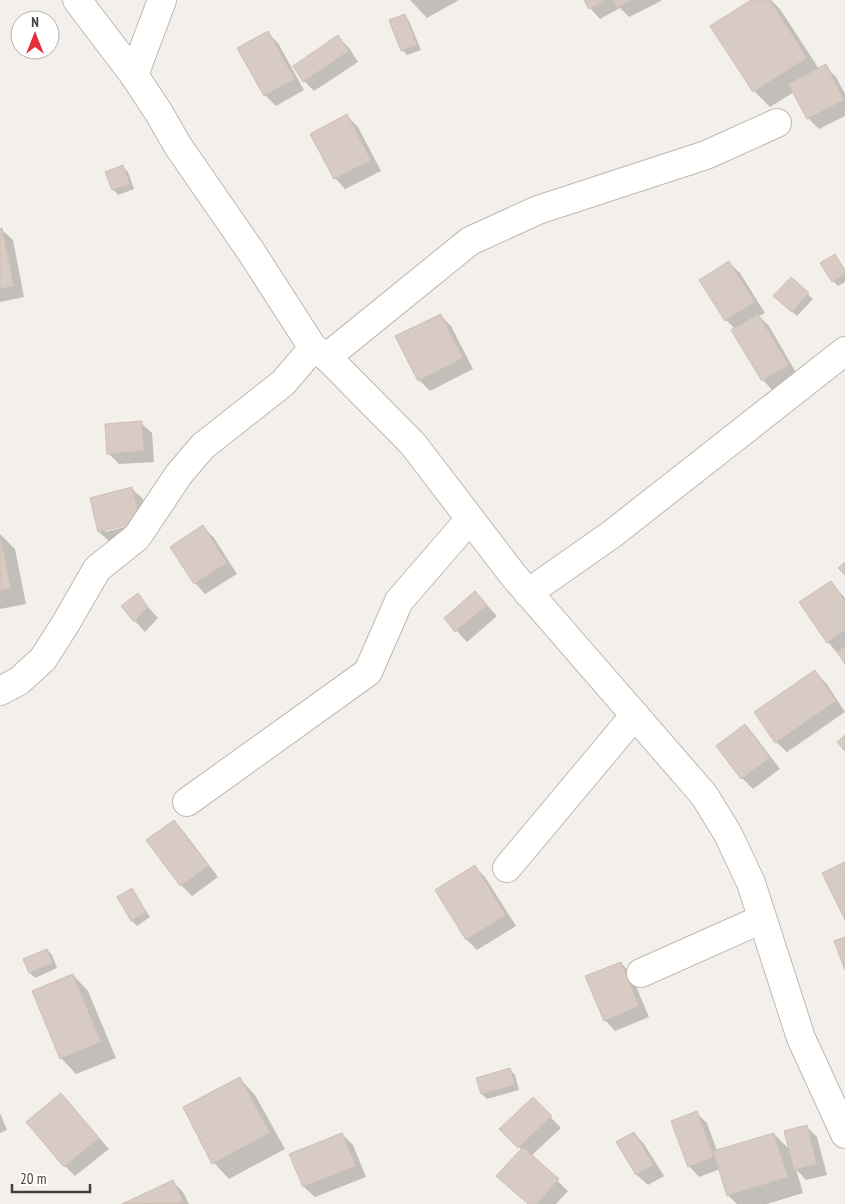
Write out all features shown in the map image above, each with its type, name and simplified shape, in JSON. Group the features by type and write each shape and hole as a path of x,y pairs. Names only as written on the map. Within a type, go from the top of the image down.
{"street":[{"path":"76,0 134,75 178,146 320,352 413,444 528,593 704,795 728,834 751,883 801,1038 845,1134"},
{"path":"134,75 162,0"},
{"path":"0,691 19,681 43,659 97,569 137,537 179,474 204,446 320,352 470,242 538,210 706,155 777,123"},
{"path":"528,593 612,534 845,352"},
{"path":"187,802 368,672 399,602 470,519"},
{"path":"508,868 635,715"},
{"path":"642,974 762,919"}],"building":[{"path":"584,0 605,0 589,9"},
{"path":"613,0 632,0 617,8"},
{"path":"751,0 770,0 807,58 753,92 710,26"},
{"path":"405,14 417,45 401,51 389,20"},
{"path":"268,31 295,79 264,96 237,48"},
{"path":"338,35 349,51 303,82 293,66"},
{"path":"826,64 844,100 807,119 788,84"},
{"path":"347,114 371,160 334,179 310,134"},
{"path":"123,165 130,184 112,190 105,172"},
{"path":"2,228 14,286 0,289 0,229"},
{"path":"835,254 845,274 832,282 820,263"},
{"path":"729,261 755,302 725,321 699,280"},
{"path":"791,277 809,293 792,312 773,296"},
{"path":"441,314 463,358 418,381 395,336"},
{"path":"758,314 789,365 762,381 731,330"},
{"path":"142,421 144,451 107,454 105,424"},
{"path":"132,487 141,522 98,532 90,498"},
{"path":"203,525 227,563 194,584 170,547"},
{"path":"0,535 11,588 0,591"},
{"path":"845,562 845,575 838,568"},
{"path":"831,581 845,601 845,630 827,643 799,602"},
{"path":"475,591 487,605 455,632 444,618"},
{"path":"138,593 148,607 134,622 121,606"},
{"path":"845,646 845,664 837,652"},
{"path":"815,670 836,701 775,743 754,712"},
{"path":"745,724 770,758 741,779 716,746"},
{"path":"845,735 845,751 837,742"},
{"path":"174,820 209,866 180,886 146,840"},
{"path":"845,862 845,920 822,873"},
{"path":"475,865 506,915 466,940 435,890"},
{"path":"132,888 146,912 131,921 117,897"},
{"path":"845,937 845,970 834,941"},
{"path":"47,949 53,963 29,973 23,959"},
{"path":"621,962 639,1006 604,1021 585,976"},
{"path":"73,974 101,1042 60,1059 32,991"},
{"path":"510,1068 515,1085 481,1094 476,1078"},
{"path":"240,1077 270,1133 212,1164 183,1107"},
{"path":"61,1093 99,1138 64,1167 26,1122"},
{"path":"533,1097 552,1116 518,1148 499,1129"},
{"path":"697,1111 714,1157 688,1167 671,1121"},
{"path":"807,1125 817,1164 794,1170 784,1131"},
{"path":"634,1132 654,1165 636,1175 616,1142"},
{"path":"342,1133 356,1166 303,1187 289,1154"},
{"path":"774,1133 788,1177 727,1196 713,1151"},
{"path":"523,1147 559,1179 537,1204 528,1204 496,1176"},
{"path":"173,1180 184,1203 122,1204"}]}
